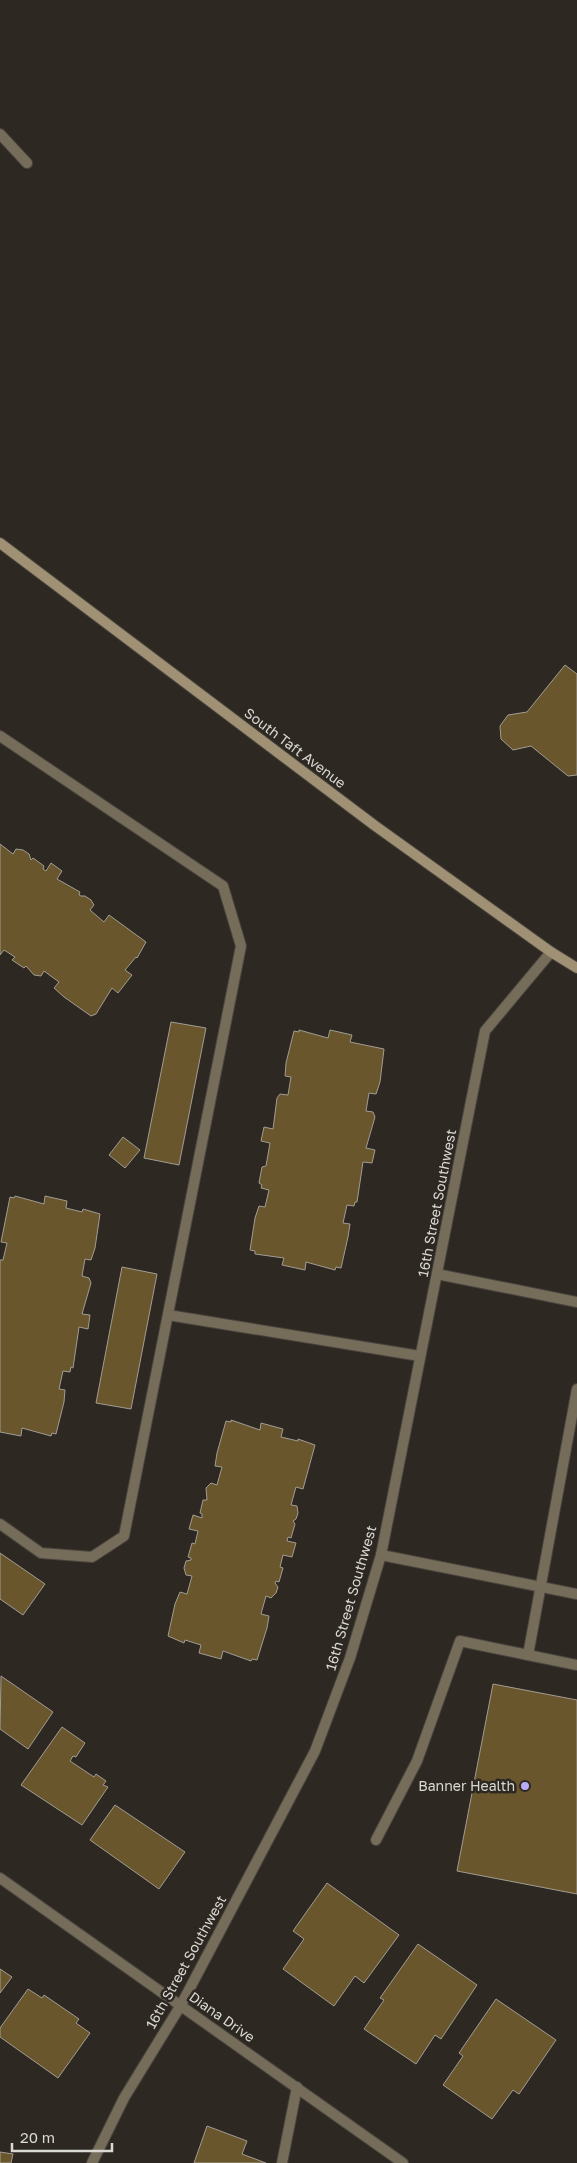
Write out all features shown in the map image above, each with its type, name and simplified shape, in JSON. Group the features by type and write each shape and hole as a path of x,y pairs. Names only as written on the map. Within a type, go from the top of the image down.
{"main road":[{"name":"South Taft Avenue","path":"0,543 374,825 551,952 577,968"}],"street":[{"path":"0,134 27,163"},
{"path":"0,736 223,886 241,946 124,1536 92,1557 41,1553 0,1524"},
{"name":"16th Street Southwest","path":"92,2163 124,2098 181,2005 315,1751 350,1658 381,1555 485,1031 551,952"},
{"path":"437,1274 577,1302"},
{"path":"168,1315 420,1356"},
{"path":"528,1656 577,1389"},
{"path":"381,1555 577,1594"},
{"path":"376,1840 418,1761 460,1642 577,1665"},
{"name":"Diana Drive","path":"0,1878 403,2163"},
{"path":"282,2163 297,2087"}],"building":[{"path":"565,665 577,674 577,775 568,776 531,746 513,750 501,739 500,726 508,715 527,712"},
{"path":"0,844 13,854 16,849 23,850 29,854 31,860 33,858 44,866 43,869 46,871 51,863 62,871 57,879 80,892 79,895 91,900 94,905 90,910 104,922 109,915 146,942 137,958 125,970 132,975 118,993 112,988 96,1014 91,1016 64,997 54,988 59,982 44,971 41,976 34,975 26,966 24,968 12,960 15,957 4,950 0,955"},
{"path":"171,1022 206,1028 179,1165 144,1158"},
{"path":"299,1030 328,1038 330,1030 352,1035 350,1042 384,1049 380,1082 376,1094 369,1093 366,1111 373,1112 375,1117 366,1148 375,1150 372,1163 363,1162 357,1202 355,1202 354,1206 347,1205 343,1223 350,1224 348,1237 341,1268 336,1267 335,1270 306,1262 305,1270 282,1265 284,1258 255,1254 255,1251 250,1250 255,1218 259,1206 265,1207 269,1190 261,1188 262,1185 259,1183 262,1167 266,1166 270,1143 261,1141 264,1127 273,1129 277,1098 280,1094 288,1095 291,1077 285,1076 286,1063 294,1031 299,1032"},
{"path":"123,1137 140,1150 125,1168 109,1155"},
{"path":"15,1196 44,1204 45,1196 67,1201 66,1208 82,1212 83,1209 100,1214 95,1248 91,1260 85,1259 82,1276 89,1278 91,1283 82,1314 90,1315 88,1329 79,1327 73,1368 71,1367 70,1372 63,1371 59,1389 65,1390 64,1402 56,1434 52,1433 51,1436 22,1428 21,1436 0,1432 0,1260 3,1260 7,1243 1,1242 10,1197 14,1198"},
{"path":"122,1267 157,1274 131,1409 96,1403"},
{"path":"231,1420 260,1430 261,1423 283,1429 281,1437 298,1441 298,1439 315,1445 303,1489 296,1487 291,1505 297,1506 298,1513 293,1521 295,1524 291,1538 288,1537 287,1541 296,1543 292,1557 283,1555 280,1567 283,1568 279,1582 276,1581 275,1583 278,1587 276,1593 271,1598 266,1596 261,1614 269,1616 267,1628 257,1660 252,1659 251,1661 223,1651 221,1659 199,1653 201,1645 185,1640 184,1643 168,1636 175,1604 180,1592 187,1594 192,1576 186,1575 184,1568 186,1561 191,1560 188,1557 192,1543 195,1544 198,1531 189,1529 193,1515 202,1518 200,1513 203,1500 207,1500 206,1488 211,1483 217,1485 222,1467 215,1466 217,1453 226,1421 231,1422"},
{"path":"0,1553 45,1584 23,1615 0,1599"},
{"path":"1,1676 53,1712 28,1749 0,1729"},
{"name":"Banner Health","path":"493,1684 577,1700 577,1894 457,1871"},
{"path":"62,1727 85,1743 76,1757 73,1756 70,1761 94,1777 96,1774 106,1781 103,1785 108,1787 82,1825 21,1785"},
{"path":"115,1805 185,1852 159,1889 90,1840"},
{"path":"327,1883 399,1935 364,1983 355,1976 334,2006 283,1969 304,1939 293,1931"},
{"path":"418,1944 477,1985 441,2039 435,2035 416,2064 364,2029 384,2000 380,1998"},
{"path":"0,1969 12,1977 0,1993"},
{"path":"28,1989 42,1998 44,1995 79,2019 76,2023 90,2033 58,2078 0,2037 0,2028"},
{"path":"496,1999 556,2040 519,2094 513,2090 492,2119 443,2085 463,2056 459,2053"},
{"path":"207,2126 247,2141 242,2154 266,2163 194,2163"},
{"path":"0,2152 13,2154 11,2163 0,2163"}],"place":[{"name":"Banner Health","path":"525,1786"}]}
